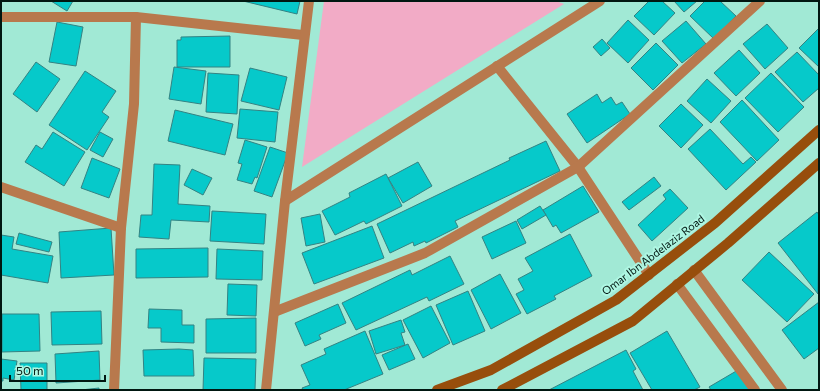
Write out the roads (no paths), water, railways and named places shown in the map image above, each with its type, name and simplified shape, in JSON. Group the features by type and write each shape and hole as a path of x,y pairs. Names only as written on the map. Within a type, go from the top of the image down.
{"main road":[{"name":"Omar Ibn Abdelaziz Road","path":"437,390 491,370 616,300 715,223 819,130"},
{"path":"502,390 633,321 819,163"}],"street":[{"path":"266,390 285,201 309,1"},
{"path":"285,201 600,1"},
{"path":"274,312 425,252 578,167 760,1"},
{"path":"1,17 136,17 304,35"},
{"path":"114,390 121,228 134,104 136,17"},
{"path":"497,66 578,167 649,274"},
{"path":"1,187 121,228"},
{"path":"694,270 782,390"},
{"path":"677,284 755,390"}]}
